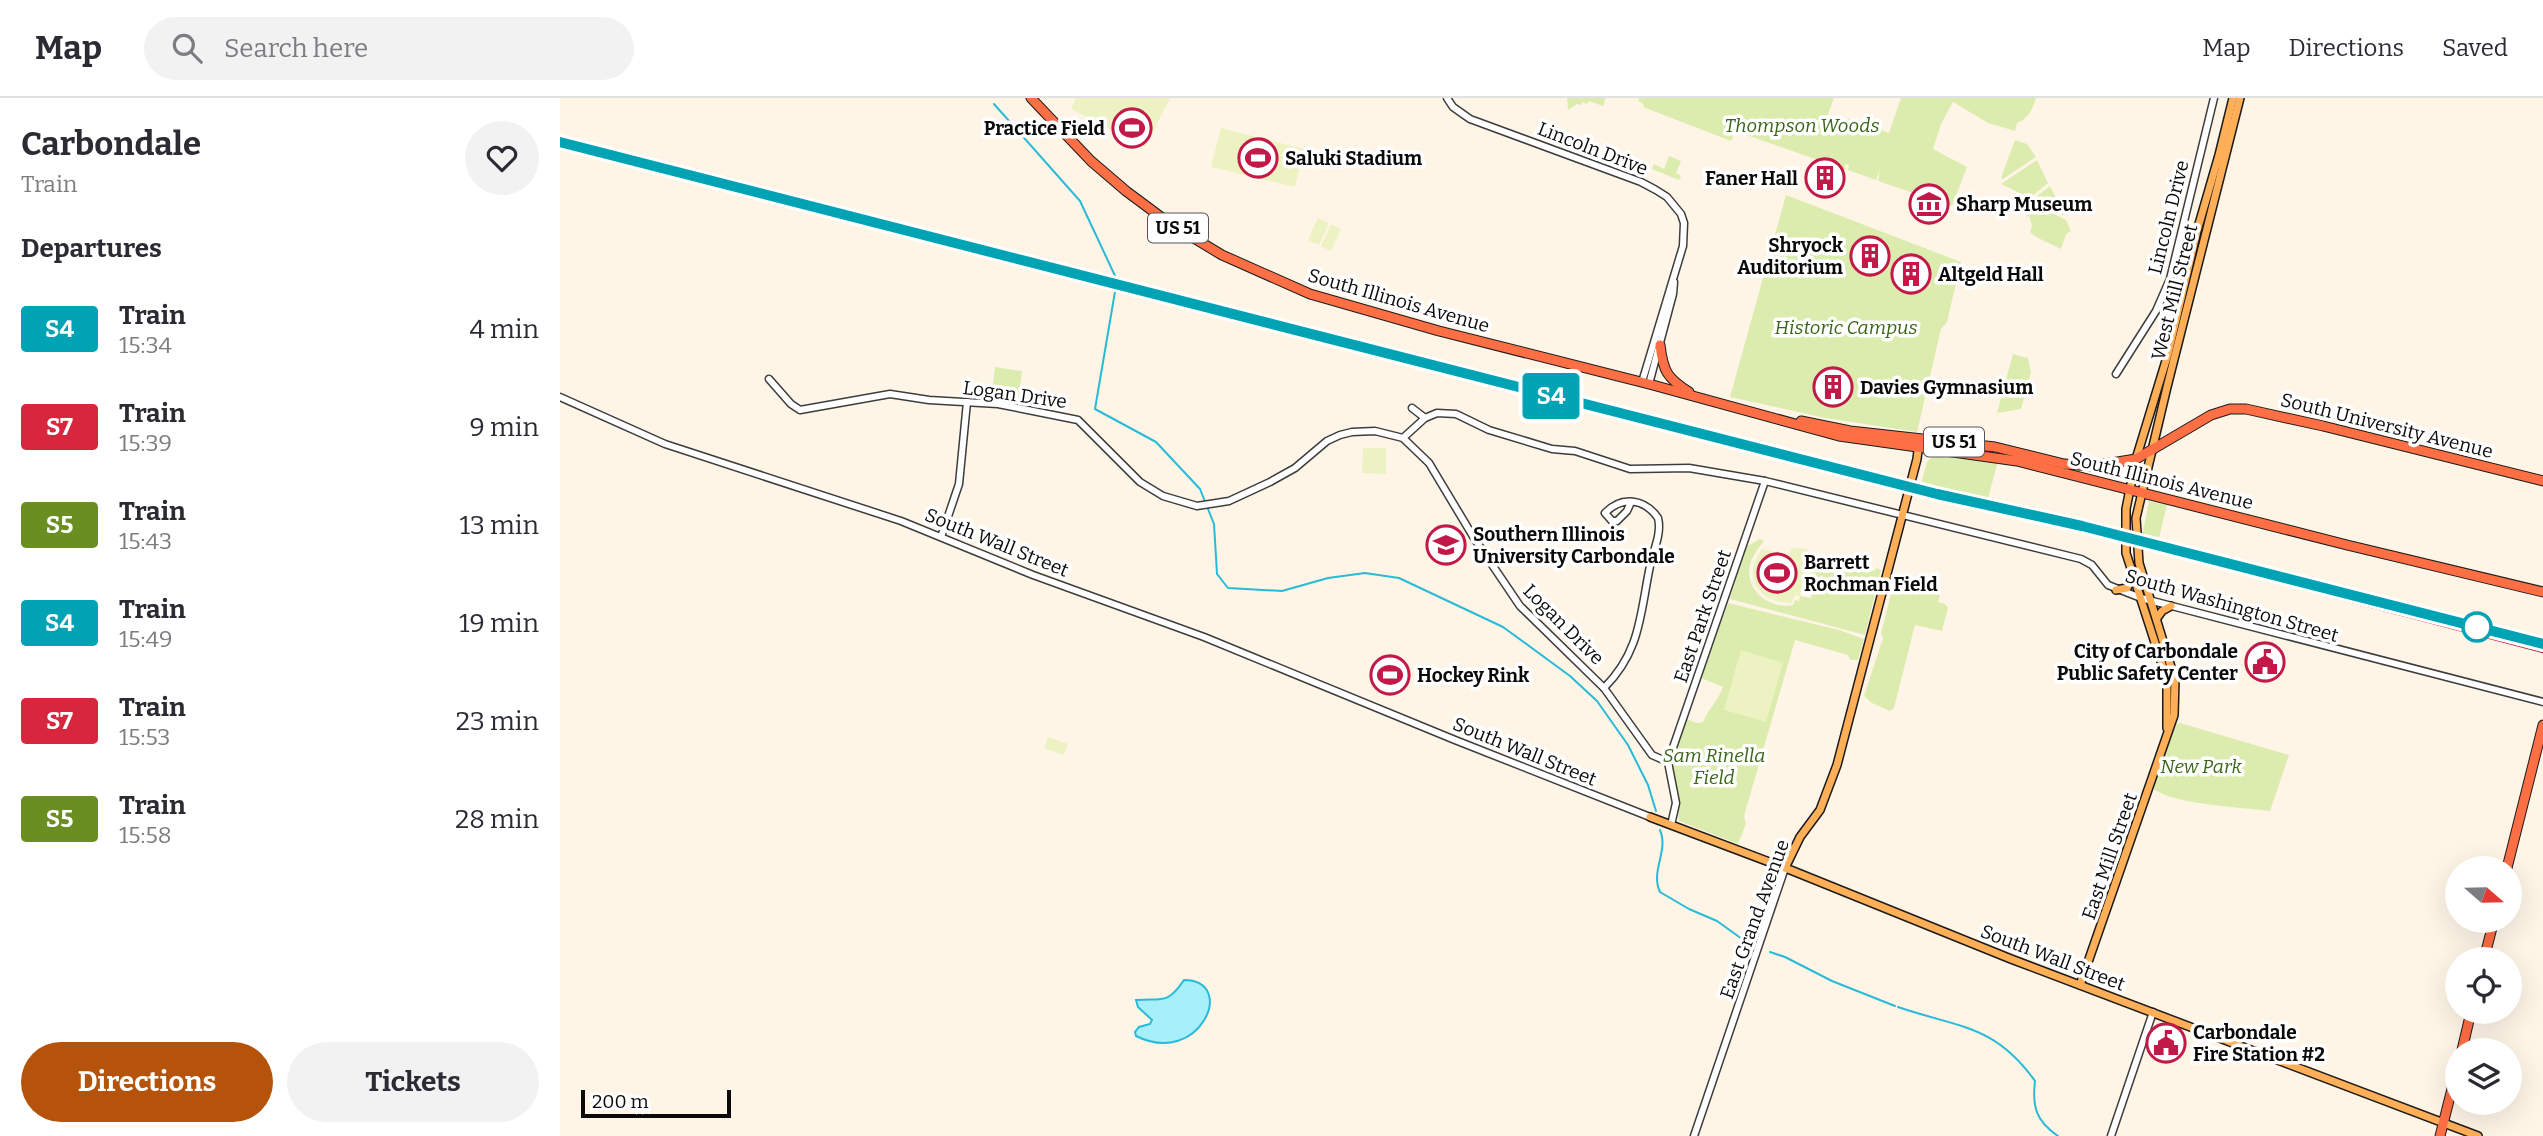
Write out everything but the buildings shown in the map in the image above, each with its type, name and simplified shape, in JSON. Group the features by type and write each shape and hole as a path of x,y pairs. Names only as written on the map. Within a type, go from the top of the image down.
{"highway":[{"name":"South Illinois Avenue","path":"1031,98 1091,161 1169,223 1239,264 1310,294 1357,309 1839,436 1995,447 2083,466 2136,459 2221,411"},
{"path":"1660,345 1663,367 1672,381 1700,398"},
{"name":"South University Avenue","path":"2221,411 2251,410 2273,414 2543,481"},
{"name":"South Illinois Avenue","path":"1919,443 2017,461 2489,581 2543,592"},
{"path":"2510,856 2543,725"},
{"path":"2440,1136 2446,1115"}],"main road":[{"name":"West Mill Street","path":"2129,490 2168,354 2197,231 2233,98"},
{"name":"West Mill Street","path":"2141,494 2240,98"},
{"name":"East Grand Avenue","path":"1785,868 1800,837 1821,810 1837,765 1919,443"},
{"name":"East Mill Street","path":"2129,490 2124,525 2126,553 2167,680 2167,736"},
{"name":"East Mill Street","path":"2080,985 2174,715 2175,680 2152,601 2142,577 2137,552 2136,518 2141,494"},
{"path":"2116,590 2127,588 2133,576"},
{"path":"2157,618 2171,606"},
{"name":"South Wall Street","path":"1650,817 2080,985 2478,1136"}],"street":[{"name":"Lincoln Drive","path":"1447,98 1453,107 1470,118 1641,182 1667,197 1681,214 1684,223 1683,246 1656,330 1645,383"},
{"name":"Lincoln Drive","path":"2116,374 2156,311 2170,279 2214,98"},
{"path":"1645,383 1660,345 1671,302 1674,277"},
{"name":"Logan Drive","path":"769,379 791,404 800,410 890,394 929,400 998,404 1078,420 1140,482 1163,496 1182,503 1206,506 1228,501 1270,482 1295,468 1340,435 1366,430 1404,438 1429,463 1474,538 1520,606 1604,688 1652,755 1668,762"},
{"name":"South Wall Street","path":"560,397 665,444 773,478 941,537 1033,575 1217,642 1650,817"},
{"path":"941,537 959,484 967,402"},
{"path":"1404,438 1425,418 1412,408"},
{"name":"South Washington Street","path":"1425,418 1437,414 1455,414 1501,434 1552,449 1576,451 1630,470 1689,468 1765,481 2081,559 2092,565 2108,585 2141,598 2543,702"},
{"name":"East Park Street","path":"1668,762 1765,481"},
{"path":"1604,688 1623,667 1637,633 1652,557 1659,536 1660,526 1654,513 1644,504 1631,502"},
{"path":"1668,762 1676,803 1671,825"},
{"name":"East Grand Avenue","path":"1694,1136 1785,868"},
{"path":"2111,1136 2153,1012"}],"green space":[{"name":"Practice Field","path":"1076,98 1170,98 1145,147 1071,109"},
{"path":"1567,98 1606,98 1603,106 1589,101 1568,110"},
{"name":"Thompson Woods","path":"1639,98 1834,98 1827,117 1856,120 1889,133 1901,98 2036,98 2030,113 2017,123 2015,131 1988,123 1953,102 1941,124 1933,149 1967,167 1952,206 1878,181 1880,169 1876,180 1848,170 1849,165 1845,164 1846,170 1735,131 1731,141 1643,107 1644,104 1638,101"},
{"name":"Saluki Stadium","path":"1221,128 1304,149 1295,187 1211,167"},
{"path":"2015,140 2027,144 2036,157 2003,179 2001,178"},
{"path":"1669,156 1681,161 1676,173 1681,176 1679,180 1652,169 1654,164 1664,169"},
{"path":"2037,160 2048,183 2030,198 2001,184"},
{"path":"2050,186 2064,214 2063,215 2032,200"},
{"name":"Historic Campus","path":"1786,195 1961,262 1947,322 1941,329 1917,432 1825,418 1730,397"},
{"path":"2031,202 2066,220 2071,231 2066,234 2061,249 2030,232 2032,226 2029,216 2026,217"},
{"path":"1318,218 1329,223 1319,245 1308,240"},
{"path":"1331,224 1341,229 1331,251 1321,246"},
{"path":"2013,354 2028,358 2031,373 2021,409 1997,413"},
{"path":"995,367 1022,371 1019,396 992,392"},
{"path":"1363,448 1386,448 1386,474 1362,473"},
{"path":"1934,455 1998,461 1988,498 1921,484 1927,462"},
{"path":"2149,501 2167,505 2159,538 2142,536"},
{"path":"1760,539 1764,541 1751,561 1750,580 1759,595 1775,604 1793,605 1795,600 1799,601 1800,596 1811,598 1817,569 1814,568 1815,562 1821,558 1875,571 1876,568 1881,570 1865,635 1730,599 1746,547"},
{"name":"Barrett Rochman Field","path":"1792,548 1808,549 1815,562 1814,567 1817,568 1814,582 1804,580 1800,596 1795,595 1792,603 1780,602 1762,593 1756,586 1753,569 1762,549 1789,555"},
{"path":"1894,583 1940,595 1938,602 1948,608 1942,631 1915,625 1894,708 1890,711 1864,696 1883,638 1881,633"},
{"name":"Sam Rinella Field","path":"1728,603 1839,630 1864,639 1858,660 1850,660 1848,655 1795,640 1744,816 1746,824 1738,844 1679,821 1680,801 1672,771 1672,761 1686,719 1703,722 1723,687 1701,678"},
{"path":"1741,650 1783,663 1766,722 1724,710"},
{"name":"Hockey Rink","path":"1382,658 1408,668 1398,691 1373,682"},
{"name":"New Park","path":"2180,723 2289,755 2270,811 2177,799 2153,789 2175,724"},
{"path":"1048,737 1068,744 1064,755 1044,748"}],"water":[{"path":"1184,980 1200,984 1208,993 1209,1006 1204,1020 1194,1032 1178,1041 1159,1043 1136,1036 1135,1032 1139,1027 1150,1024 1152,1020 1138,1007 1136,1000 1164,999"}],"waterway":[{"path":"994,104 1080,201 1117,280 1095,409 1156,442 1200,489 1214,524 1217,574 1228,588 1282,591 1328,578 1365,573 1399,578 1503,627 1570,676 1597,701 1628,745 1648,785 1656,811"},
{"path":"1660,830 1662,846 1657,876 1660,892 1717,921 1749,944"},
{"path":"1770,952 1895,1006"},
{"path":"1898,1007 1974,1030 2005,1048 2035,1081 2037,1113 2045,1125 2058,1136"}],"railway":[{"path":"560,142 2151,548 2543,651"}],"train":[{"name":"S4","path":"560,142 1937,494 2082,526 2543,644"}],"place":[{"name":"Practice Field","path":"1132,128"},
{"name":"Saluki Stadium","path":"1258,158"},
{"name":"Faner Hall","path":"1825,178"},
{"name":"Sharp Museum","path":"1929,204"},
{"name":"Shryock Auditorium","path":"1870,256"},
{"name":"Altgeld Hall","path":"1911,274"},
{"name":"Davies Gymnasium","path":"1833,387"},
{"name":"Southern Illinois University Carbondale","path":"1446,545"},
{"name":"Barrett Rochman Field","path":"1777,573"},
{"name":"City of Carbondale Public Safety Center","path":"2265,662"},
{"name":"Hockey Rink","path":"1390,675"},
{"name":"Carbondale Fire Station #2","path":"2166,1043"}]}
